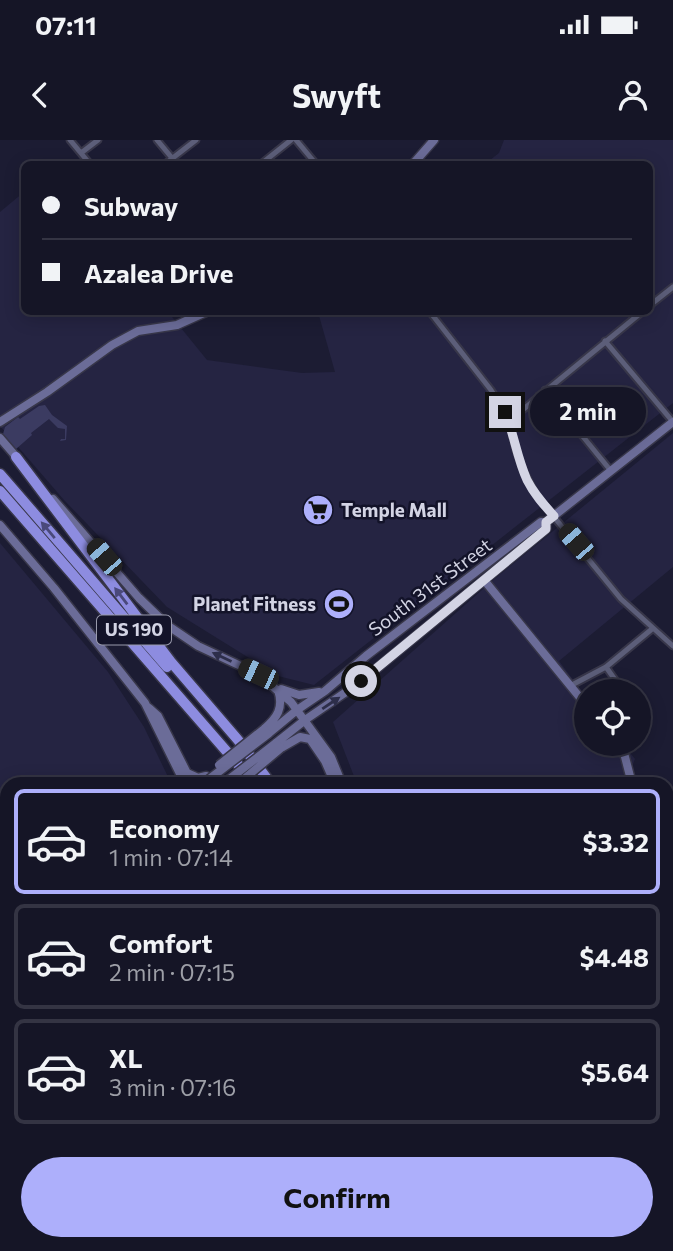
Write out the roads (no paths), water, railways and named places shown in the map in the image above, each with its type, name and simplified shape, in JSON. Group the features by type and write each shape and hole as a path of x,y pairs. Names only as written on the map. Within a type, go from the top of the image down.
{"highway":[{"path":"16,457 171,662 238,740 266,777"},
{"name":"US 190","path":"0,474 265,777"},
{"name":"US 190","path":"0,491 249,777"},
{"path":"0,498 55,555"},
{"path":"171,687 189,713 243,777"}],"main road":[{"path":"416,161 434,140"},
{"path":"0,422 112,345 138,331 177,325 199,315"},
{"name":"South 31st Street","path":"210,777 673,423"},
{"path":"0,438 139,597 167,625 198,646 258,674 276,688 298,710 331,757 339,777"},
{"name":"South 31st Street","path":"233,777 278,745 305,720 346,692 484,580 546,529 550,519"},
{"path":"0,525 158,716 187,773 194,777"},
{"path":"484,580 574,691"},
{"path":"276,688 299,695 325,691"},
{"path":"266,732 281,705 276,688"},
{"path":"145,703 182,777"},
{"path":"245,777 278,745 300,737 310,739 332,777"},
{"path":"170,754 176,777"},
{"path":"625,756 630,777"}],"street":[{"path":"70,140 88,161"},
{"path":"81,153 98,140"},
{"path":"157,140 173,161"},
{"path":"175,161 196,140"},
{"path":"265,161 294,140 313,161"},
{"path":"653,303 673,287"},
{"path":"432,315 505,412 529,483 550,519 621,599 673,646"},
{"path":"509,421 638,315"},
{"path":"605,341 673,423"},
{"path":"545,390 611,471"},
{"path":"570,686 606,667 652,629"},
{"path":"606,667 615,679"}],"place":[{"name":"Temple Mall","path":"318,510"},
{"name":"Planet Fitness","path":"339,604"}]}
